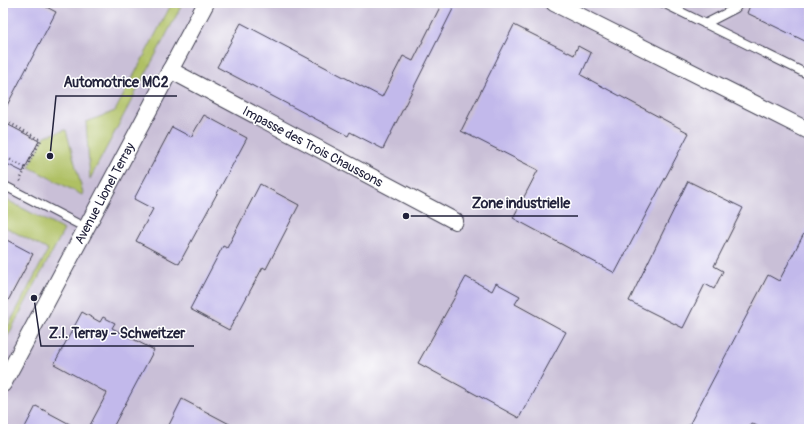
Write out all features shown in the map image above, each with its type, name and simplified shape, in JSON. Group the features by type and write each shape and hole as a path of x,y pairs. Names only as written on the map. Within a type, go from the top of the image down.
{"street":[{"name":"Avenue Lionel Terray","path":"3,384 206,3"},
{"path":"554,3 809,131"},
{"name":"Impasse des Trois Chaussons","path":"170,70 455,221"}],"lane":[{"path":"663,3 809,75"},
{"path":"705,24 736,8 738,3"},
{"path":"3,185 86,228"}],"path":[{"path":"3,122 4,120 41,140 26,168 3,156"}],"shaded area":[{"path":"3,3 809,3 809,429 3,429"}],"green space":[{"path":"172,3 183,3 90,179 86,122 115,111"},
{"path":"66,130 83,193 82,195 29,167 45,136"},
{"path":"3,198 64,230 3,345 3,336 48,250 3,226"}],"building":[{"path":"3,3 39,3 56,12 3,113"},
{"path":"442,3 456,3 383,149 350,132 348,136 217,67 241,23 382,97 403,56 413,61"},
{"path":"751,3 809,3 809,43 747,13"},
{"path":"514,25 574,55 578,46 591,53 581,75 689,133 615,273 513,218 538,170 461,131"},
{"path":"204,115 247,138 179,264 136,241 153,209 134,199 172,127 191,137"},
{"path":"3,122 39,141 23,172 3,162"},
{"path":"688,181 743,208 714,266 723,271 714,289 705,284 683,328 629,301"},
{"path":"260,184 299,205 266,269 263,267 229,330 190,309 223,246 227,248"},
{"path":"809,224 809,429 763,429 751,423 748,429 687,429 768,275 779,281"},
{"path":"3,238 33,254 3,310"},
{"path":"466,277 492,291 496,283 520,296 515,304 566,332 519,418 418,363"},
{"path":"82,312 100,322 103,317 115,323 112,328 154,350 112,429 88,429 107,393 54,364"},
{"path":"182,399 239,429 167,429"},
{"path":"36,406 79,429 24,429"}],"place":[{"name":"Automotrice MC2","path":"50,156"},
{"name":"Zone industrielle","path":"406,216"},
{"name":"Z.I. Terray - Schweitzer","path":"34,298"}]}
